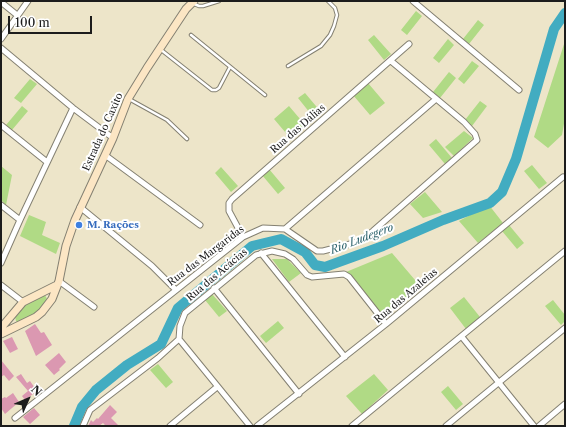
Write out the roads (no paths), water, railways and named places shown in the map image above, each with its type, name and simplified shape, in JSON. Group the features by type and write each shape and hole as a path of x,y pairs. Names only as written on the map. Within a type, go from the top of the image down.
{"main road":[{"name":"Estrada do Caxito","path":"1,334 36,317 52,299 58,283 66,246 80,207 106,155 128,99 186,9 193,2"},
{"path":"1,328 23,302 58,283"},
{"path":"44,291 49,294 52,299"},
{"path":"10,316 18,326"}],"street":[{"path":"1,39 28,1"},
{"path":"413,1 518,90"},
{"path":"1,2 17,15"},
{"name":"Rua das Dálias","path":"243,237 229,211 229,203 232,198 409,44"},
{"path":"1,48 73,108 113,138"},
{"path":"391,60 472,130 477,140 373,231 358,242 323,251 317,251 285,229 436,99"},
{"path":"1,263 73,108"},
{"path":"1,125 47,162"},
{"path":"106,155 200,225"},
{"name":"Rua das Azaleias","path":"257,426 386,324 563,177"},
{"path":"1,205 20,220"},
{"path":"80,207 152,266 176,290"},
{"name":"Rua das Margaridas","path":"15,418 243,237 264,228 285,229"},
{"name":"Rua das Acácias","path":"179,339 180,326 185,313 247,261 261,253 272,251 286,254 293,259 306,275 312,277 322,277 342,273 347,275 386,324"},
{"path":"352,426 565,251"},
{"path":"261,253 345,357"},
{"path":"58,283 94,307"},
{"path":"1,285 23,302"},
{"path":"214,288 299,394"},
{"path":"446,426 565,328"},
{"path":"462,337 534,426"},
{"path":"83,426 90,410 158,358 179,339 250,426"},
{"path":"170,426 217,387"},
{"path":"538,426 565,404"}],"lane":[{"path":"193,2 199,6 203,6 219,1"},
{"path":"288,66 321,46 330,35 334,26 336,15 335,8 328,1"},
{"path":"191,35 265,95"},
{"path":"160,49 212,90 219,88 230,67"},
{"path":"128,99 167,120 187,139"}],"waterway":[{"name":"Rio Ludegero","path":"74,426 82,407 96,390 127,365 161,344 178,308 252,246 281,239 305,252 315,265 325,267 383,246 443,220 490,203 502,192 516,159 554,29 565,13"}],"place":[{"name":"M. Rações","path":"79,225"}]}
